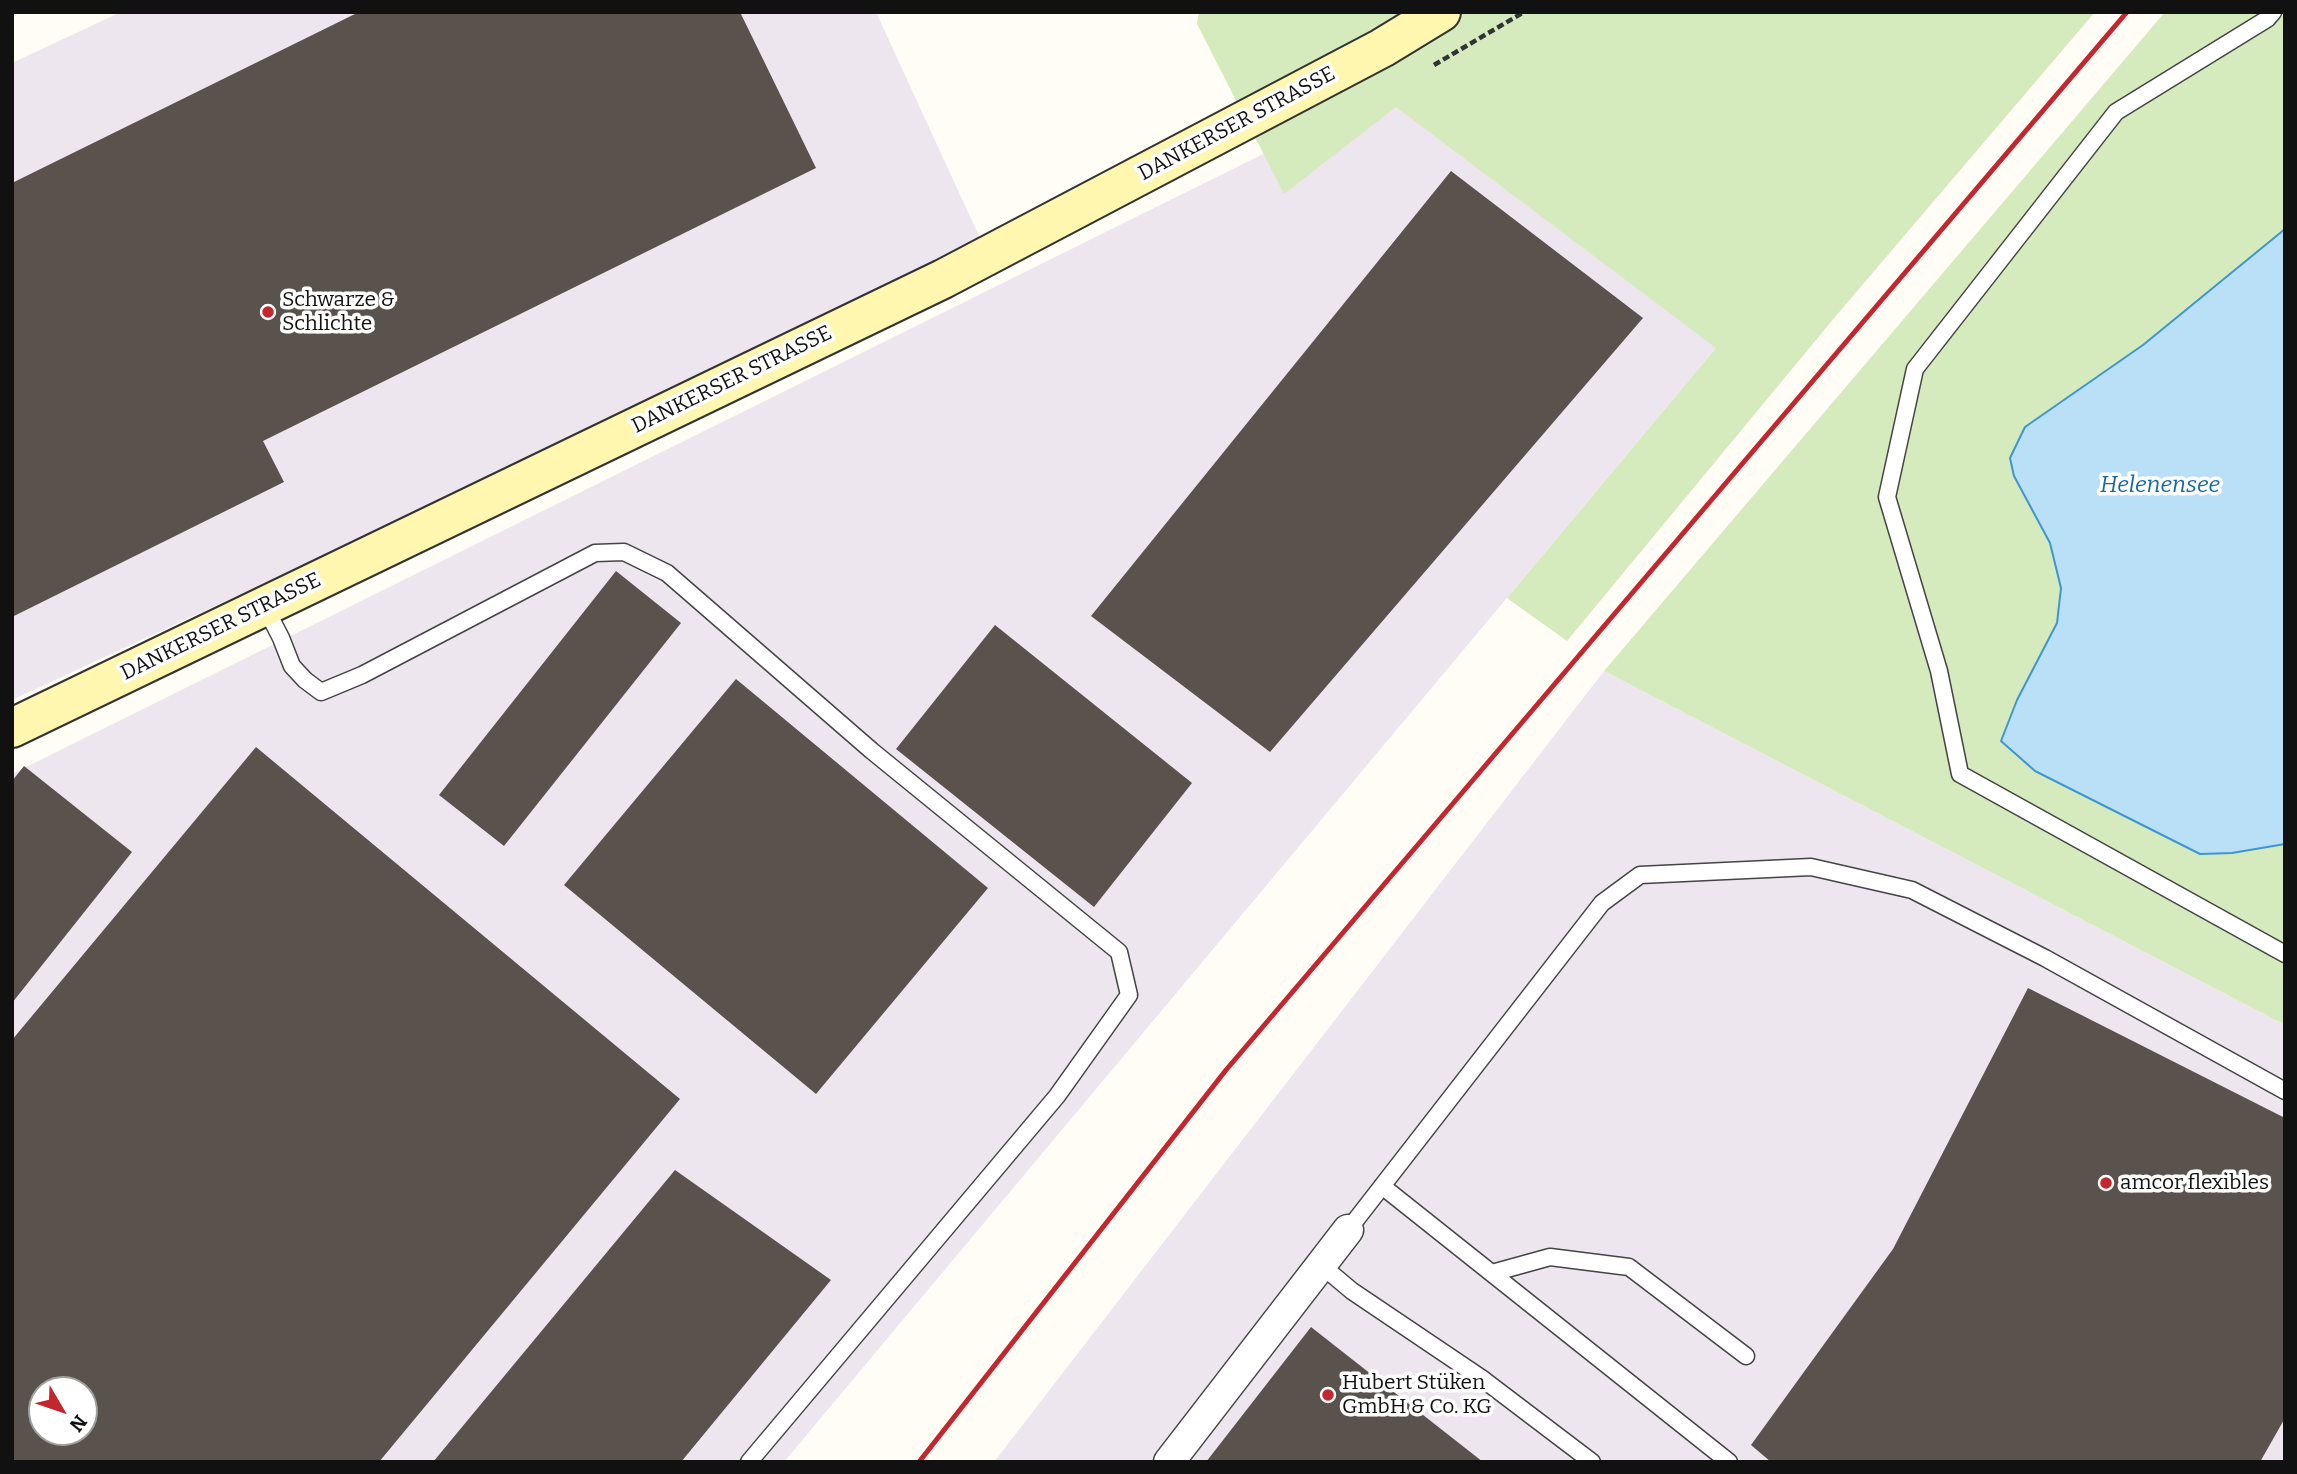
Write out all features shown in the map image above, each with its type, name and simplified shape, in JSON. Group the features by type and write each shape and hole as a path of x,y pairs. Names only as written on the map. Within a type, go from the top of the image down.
{"main road":[{"name":"DANKERSER STRASSE","path":"12,728 943,279 1382,48 1440,12"}],"street":[{"path":"1169,1462 1348,1230"}],"lane":[{"path":"2273,12 2267,19 2116,112 1915,369 1887,497 1939,671 1960,774 2285,954"},
{"path":"264,605 292,666 321,692 362,676 595,553 624,552 667,573 872,751 1119,952 1129,995 1057,1096 749,1462"},
{"path":"1348,1230 1602,903 1640,875 1811,867 1912,890 2045,958 2285,1091"},
{"path":"1382,1186 1729,1462"},
{"path":"1492,1273 1550,1256 1629,1268 1746,1356"},
{"path":"1321,1265 1352,1291 1484,1380 1591,1462"}],"shaded area":[{"name":"Schwarze & Schlichte","path":"121,12 876,12 985,249 12,700 12,63"},
{"path":"1481,46 1716,348 784,1462 12,1462 12,774"},
{"path":"1604,671 2285,1025 2285,1462 994,1462"}],"green space":[{"path":"1199,12 2095,12 1835,317 1567,641 1507,598 1716,348 1396,107 1284,194 1197,24"},
{"name":"Helenensee","path":"2165,12 2285,12 2285,1025 1604,671"}],"water":[{"name":"Helenensee","path":"2285,229 2285,844 2232,853 2200,854 2035,771 2001,741 2017,700 2057,623 2061,588 2050,543 2014,476 2010,458 2025,427 2143,345"}],"building":[{"name":"Schwarze & Schlichte","path":"359,12 740,12 816,168 263,441 284,482 12,617 12,183"},
{"path":"1451,171 1643,318 1270,752 1091,616"},
{"path":"616,571 681,623 504,846 439,795"},
{"path":"995,625 1192,783 1094,907 896,749"},
{"path":"736,679 988,888 816,1094 564,885"},
{"path":"256,747 680,1099 379,1462 12,1462 12,1040"},
{"path":"24,766 132,852 12,1003 12,781"},
{"name":"amcor flexibles","path":"2028,988 2285,1118 2285,1418 2260,1462 1771,1462 1751,1445 1893,1249"},
{"path":"675,1170 831,1280 681,1462 433,1462"},
{"name":"Hubert Stüken GmbH & Co. KG","path":"1311,1327 1483,1462 1206,1462"}],"railway":[{"path":"919,1462 1226,1070 2127,12"}],"place":[{"name":"Schwarze & Schlichte","path":"268,312"},
{"name":"amcor flexibles","path":"2106,1183"},
{"name":"Hubert Stüken GmbH & Co. KG","path":"1328,1395"}]}
